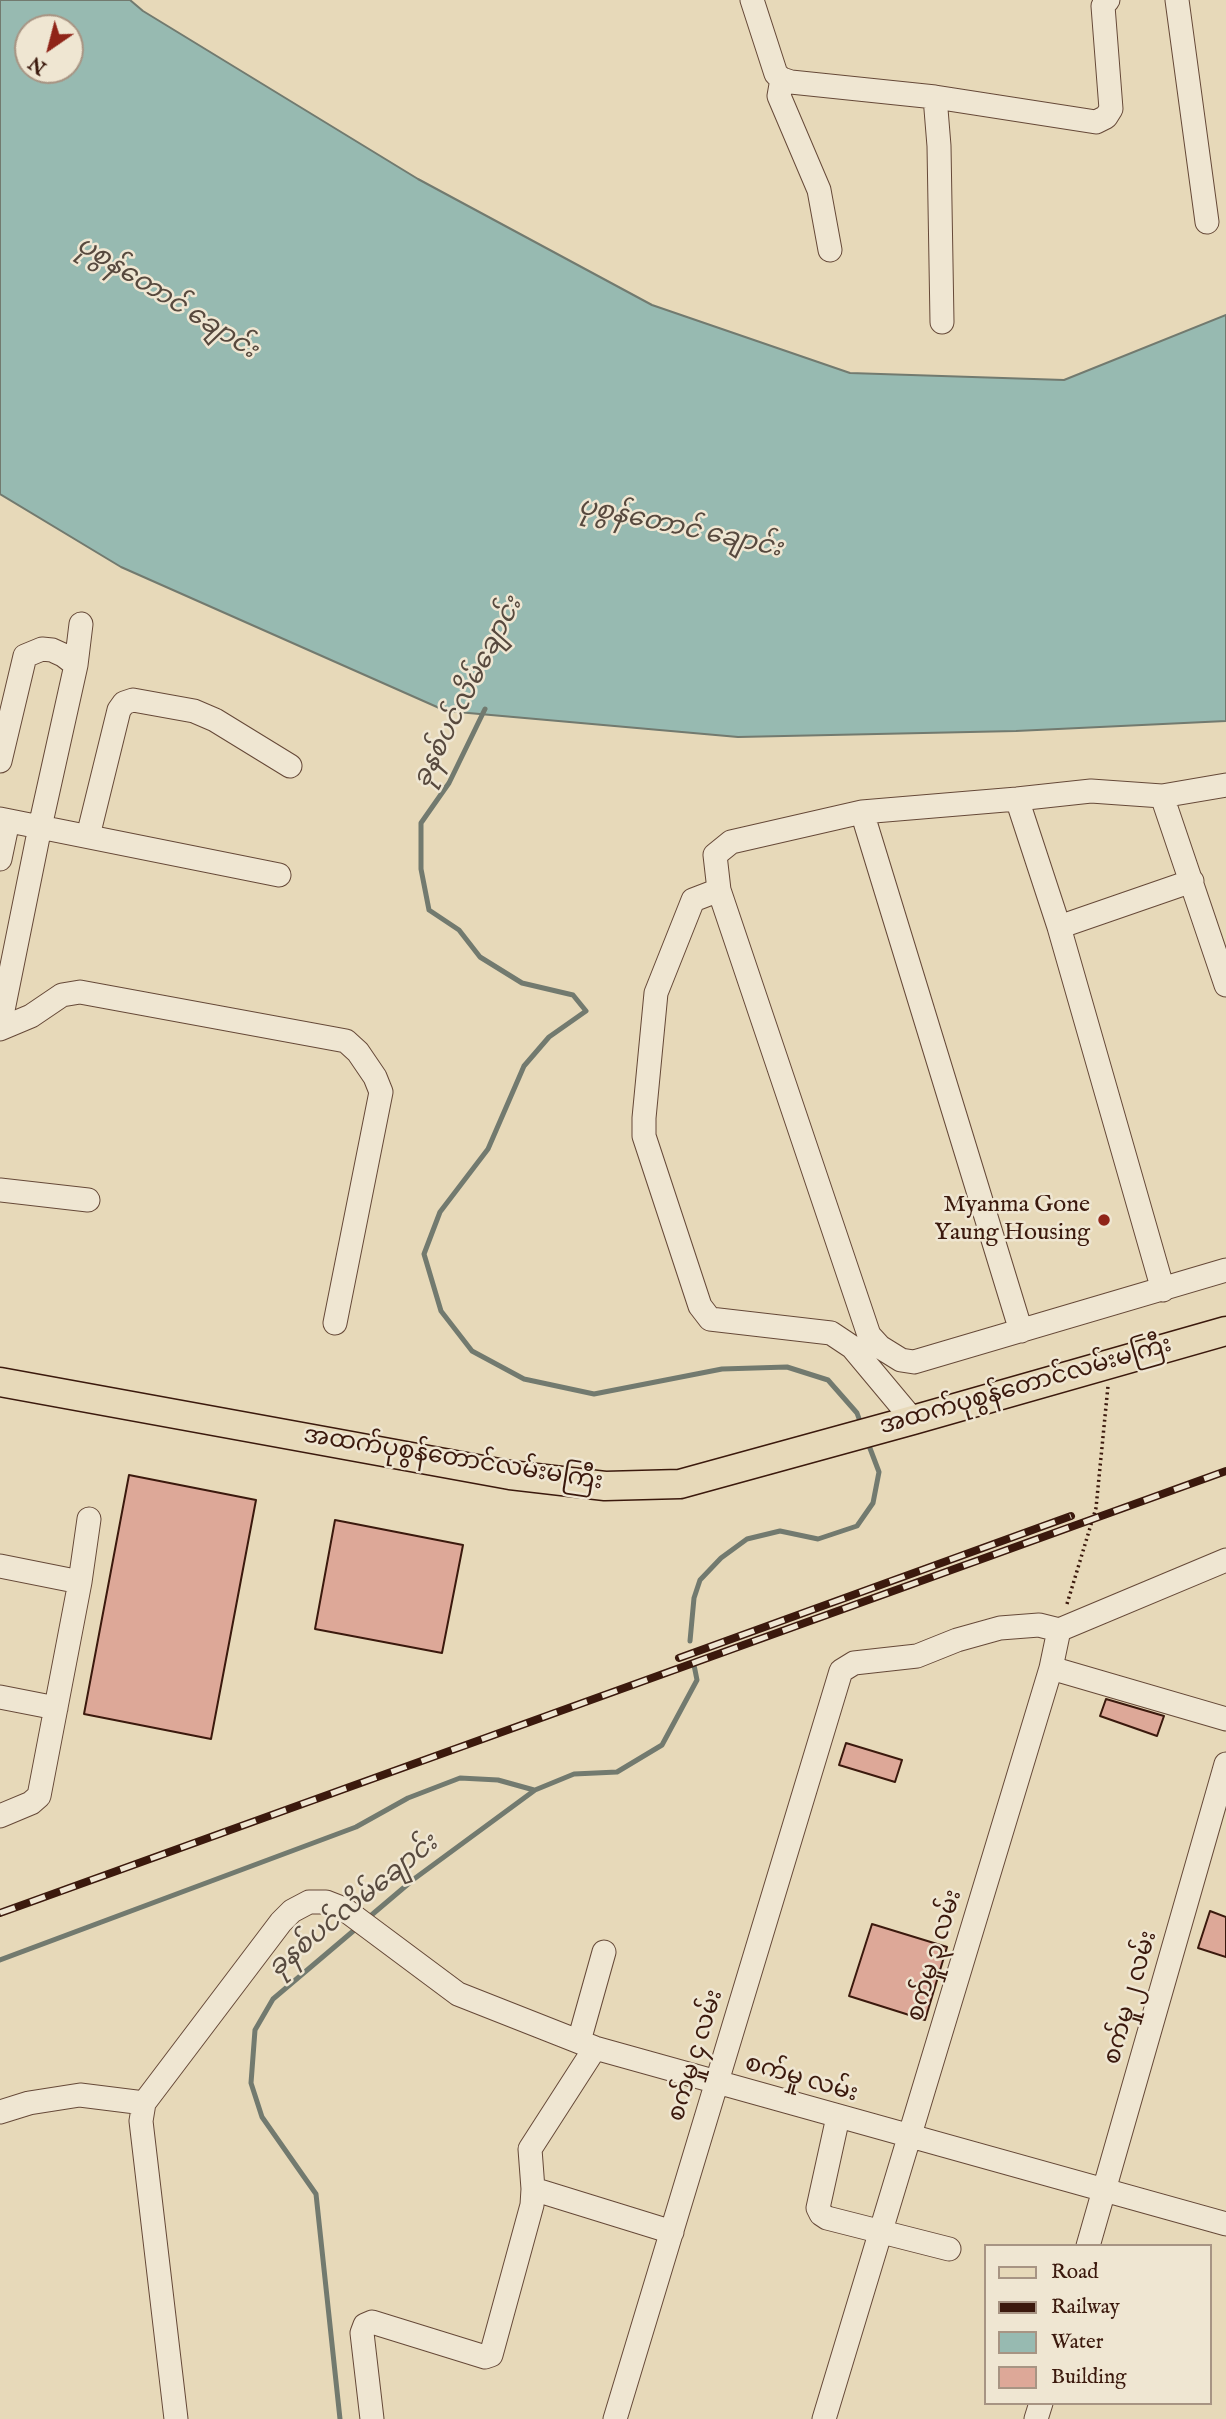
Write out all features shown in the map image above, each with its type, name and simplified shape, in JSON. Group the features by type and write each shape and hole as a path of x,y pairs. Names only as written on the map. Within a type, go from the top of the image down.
{"main road":[{"name":"အထက်ပုစွန်တောင်လမ်းမကြီး","path":"0,1382 510,1475 604,1486 680,1484 1226,1331"}],"street":[{"path":"752,0 776,74 790,82 934,97 1096,121 1106,117 1111,109 1103,6 1108,0"},
{"path":"1177,0 1207,222"},
{"path":"782,79 779,96 819,190 830,250"},
{"path":"934,97 939,146 942,322"},
{"path":"81,624 76,665 2,1002 0,1027 32,1016 62,995 80,992 346,1041 358,1052 375,1077 381,1092 335,1323"},
{"path":"0,761 26,656 42,649 52,650 63,654 76,665"},
{"path":"88,836 119,710 124,703 133,700 194,711 215,720 290,766"},
{"path":"1226,785 1162,796 1091,791 863,812 731,842 715,855 719,890 869,1335 892,1356 914,1362 1226,1270"},
{"path":"1162,796 1226,985"},
{"path":"1017,799 1059,927 1163,1290"},
{"path":"863,812 1021,1331"},
{"path":"0,859 4,820 279,875"},
{"path":"1059,927 1192,881"},
{"path":"719,890 693,900 656,993 644,1118 644,1136 701,1306 710,1319 831,1333 852,1347 901,1424"},
{"path":"0,1190 88,1200"},
{"path":"0,1816 31,1803 38,1796 80,1582 89,1519"},
{"path":"1059,1630 1226,1560"},
{"path":"0,1566 80,1582"},
{"name":"စက်မှု ၄ လမ်း","path":"615,2419 841,1671 854,1663 917,1656 957,1640 1000,1628 1039,1625 1059,1630"},
{"name":"စက်မှု ၃ လမ်း","path":"824,2419 1051,1668 1059,1630"},
{"path":"1051,1668 1226,1719"},
{"path":"0,1697 56,1708"},
{"name":"စက်မှု ၂ လမ်း","path":"1089,2244 1226,1764"},
{"name":"စက်မှု လမ်း","path":"144,2103 281,1922 292,1910 309,1902 326,1902 344,1909 458,1994 587,2045 1226,2224"},
{"path":"372,2419 362,2333 365,2325 372,2322 485,2357 491,2355 532,2205 530,2149 587,2045 604,1952"},
{"path":"0,2112 80,2095 144,2103 141,2121 176,2419"},
{"path":"838,2117 818,2208 821,2214 827,2218 950,2249"},
{"path":"533,2189 671,2232"}],"path":[{"path":"1059,1630 1096,1508 1111,1363"}],"water":[{"name":"ပုစွန်တောင် ချောင်း","path":"0,0 130,0 143,11 418,179 652,305 850,373 1064,380 1226,315 1226,721 1016,731 738,737 446,711 121,567 0,494"}],"building":[{"path":"129,1475 256,1500 211,1739 84,1714"},
{"path":"335,1520 463,1545 442,1653 315,1629"},
{"path":"1106,1699 1164,1716 1157,1736 1100,1716"},
{"path":"846,1743 902,1760 895,1782 839,1765"},
{"path":"1210,1911 1226,1917 1226,1957 1198,1948"},
{"path":"872,1924 947,1947 925,2020 849,1996"}],"waterway":[{"name":"ခုနစ်ပင်လိမ်ချောင်း","path":"485,709 449,783 421,823 421,869 429,910 459,930 480,957 522,983 573,995 586,1011 549,1037 524,1066 488,1149 440,1212 424,1254 441,1311 472,1351 524,1379 594,1394 722,1369 787,1367 828,1380 857,1413 862,1427"},
{"name":"ခုနစ်ပင်လိမ်ချောင်း","path":"690,1641 694,1598 700,1580 721,1558 747,1539 780,1531 818,1539 857,1526 873,1503 879,1472 868,1443"},
{"name":"ခုနစ်ပင်လိမ်ချောင်း","path":"368,1918 414,1879 535,1790 574,1774 617,1772 662,1745 697,1680 694,1665"},
{"path":"0,1960 356,1827 408,1798 460,1778 498,1780 534,1790"},
{"name":"ခုနစ်ပင်လိမ်ချောင်း","path":"340,2419 316,2194 262,2117 251,2083 255,2030 273,1999 358,1927"}],"railway":[{"path":"0,1913 1226,1471"},
{"path":"679,1658 1071,1516"}],"place":[{"name":"Myanma Gone Yaung Housing","path":"1104,1220"}]}
